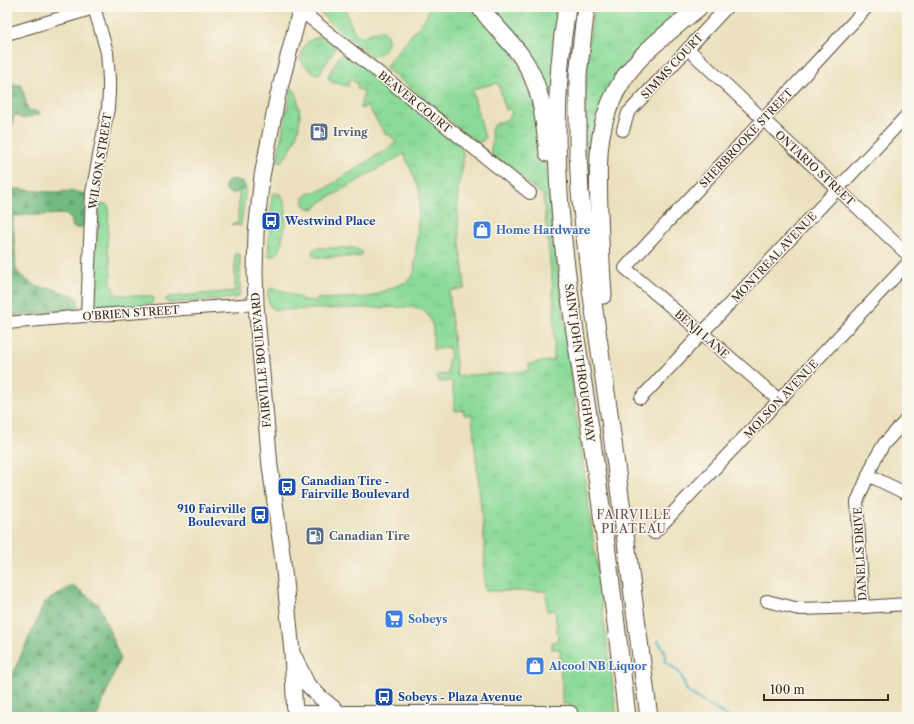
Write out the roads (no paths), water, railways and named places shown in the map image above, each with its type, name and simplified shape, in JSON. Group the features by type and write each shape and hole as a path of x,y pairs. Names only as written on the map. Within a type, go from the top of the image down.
{"highway":[{"path":"480,7 487,18 500,31 529,68 542,104 552,196 570,296"},
{"name":"SAINT JOHN THROUGHWAY","path":"567,7 561,52 557,105 559,193 570,296 607,552 627,717"},
{"name":"SAINT JOHN THROUGHWAY","path":"586,7 578,75 579,184 591,289 611,427 649,717"},
{"path":"611,427 600,263 598,163 603,123 612,101 632,67 652,46 699,7"}],"main road":[{"name":"FAIRVILLE BOULEVARD","path":"295,714 292,652 283,561 270,466 256,304 255,272 256,233 262,176 277,99 300,9"},
{"path":"292,652 307,684 334,714"}],"street":[{"path":"7,34 94,7"},
{"name":"WILSON STREET","path":"87,316 92,193 108,108 109,86 107,52 94,7"},
{"name":"SIMMS COURT","path":"623,130 628,113 727,7"},
{"name":"SHERBROOKE STREET","path":"625,268 867,7"},
{"name":"BEAVER COURT","path":"300,9 530,193"},
{"name":"ONTARIO STREET","path":"688,49 907,254"},
{"name":"MONTREAL AVENUE","path":"641,398 907,115"},
{"name":"MOLSON AVENUE","path":"654,533 907,264"},
{"name":"BENJI LANE","path":"625,268 779,400"},
{"name":"O'BRIEN STREET","path":"7,323 256,304"},
{"name":"DANELLS DRIVE","path":"863,607 857,502 875,459 884,444 907,419"},
{"path":"868,476 907,493"},
{"path":"766,601 799,609 907,604"},
{"path":"295,714 571,712"}],"waterway":[{"path":"658,641 665,653 665,661 681,674 688,692 728,717"}],"place":[{"name":"Irving","path":"319,132"},
{"name":"Westwind Place","path":"271,221"},
{"name":"Home Hardware","path":"482,230"},
{"name":"Canadian Tire - Fairville Boulevard","path":"287,487"},
{"name":"910 Fairville Boulevard","path":"260,515"},
{"name":"Canadian Tire","path":"315,536"},
{"name":"Sobeys","path":"394,619"},
{"name":"Alcool NB Liquor","path":"535,666"},
{"name":"Sobeys - Plaza Avenue","path":"384,697"}],"district":[{"name":"FAIRVILLE PLATEAU","path":"634,521"}]}
